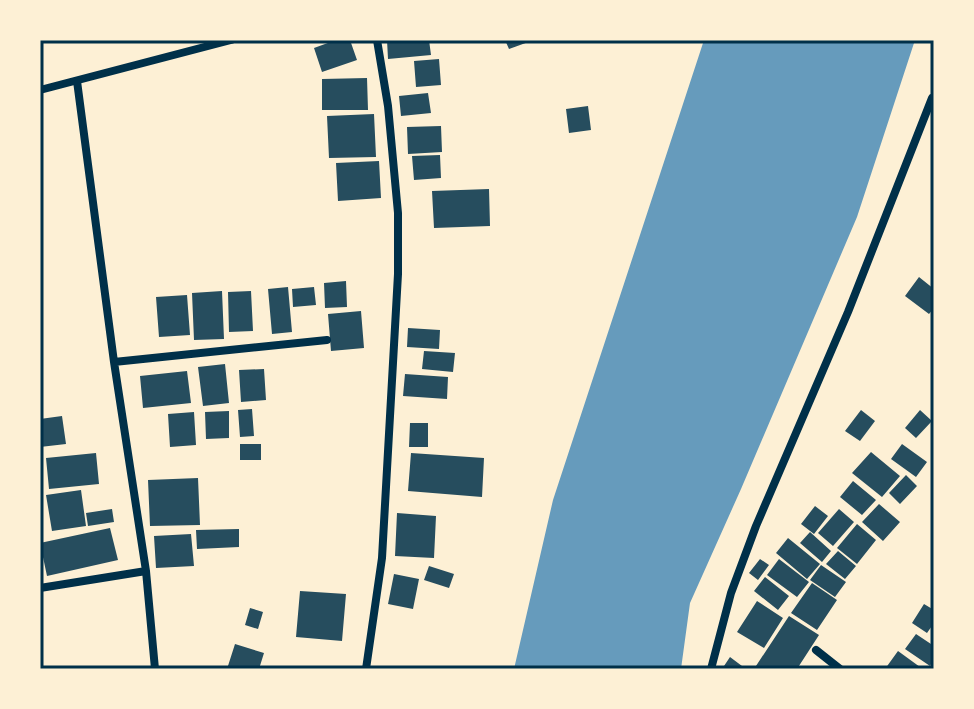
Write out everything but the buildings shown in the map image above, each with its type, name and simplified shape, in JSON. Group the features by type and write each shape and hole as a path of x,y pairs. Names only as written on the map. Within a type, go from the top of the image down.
{"street":[{"path":"40,90 231,40"},
{"path":"366,669 382,558 398,274 398,213 388,106 377,40"},
{"path":"77,81 114,362 146,571 155,669"},
{"path":"711,669 731,593 756,526 848,312 932,98"},
{"path":"114,362 327,340"},
{"path":"40,588 146,571"},
{"path":"816,650 840,669"}],"water":[{"path":"704,40 915,40 857,217 690,603 681,669 514,669 553,500"}]}
